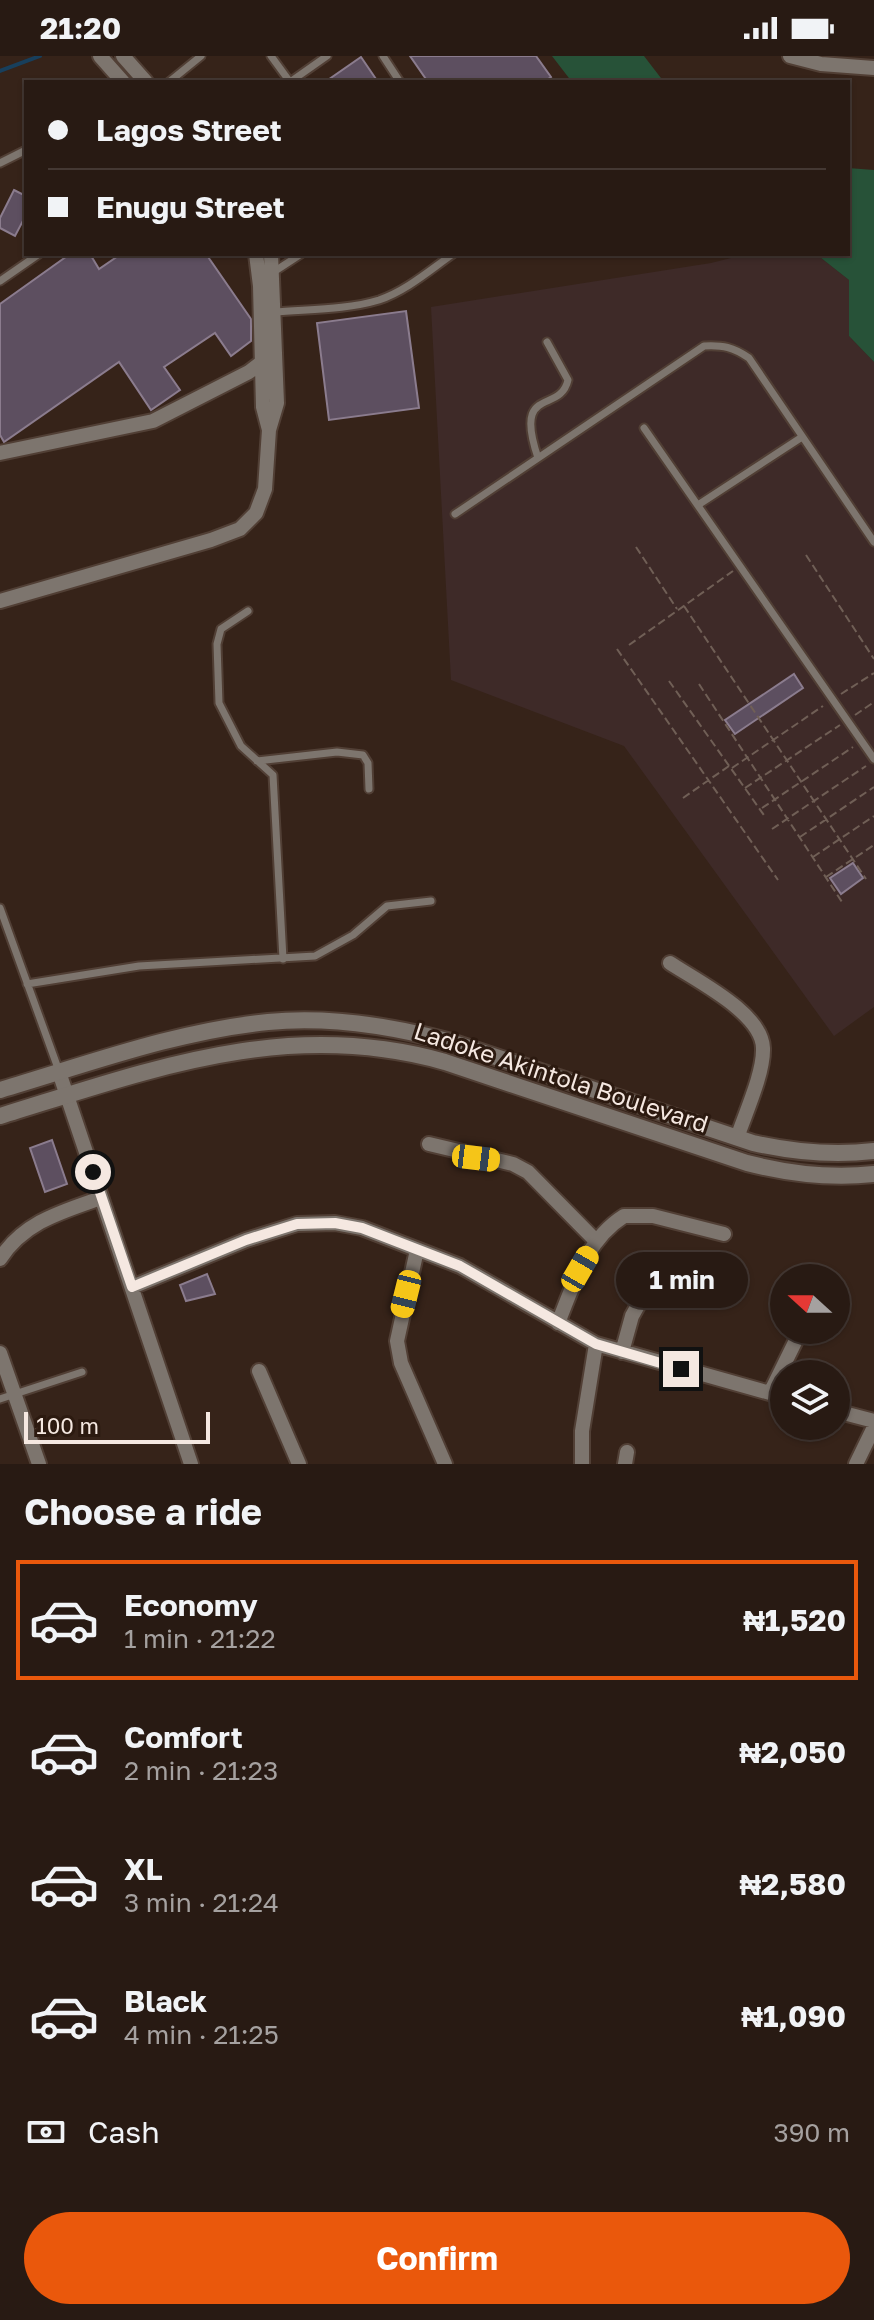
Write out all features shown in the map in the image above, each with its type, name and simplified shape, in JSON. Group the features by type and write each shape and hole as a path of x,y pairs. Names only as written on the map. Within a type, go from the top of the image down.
{"street":[{"path":"100,56 121,80"},
{"path":"123,56 144,80"},
{"path":"790,56 821,64 874,68"},
{"path":"256,256 263,407 269,430"},
{"path":"0,601 240,529 256,513 265,489 269,430 277,403 271,256"},
{"path":"1,451 153,421 237,378 275,352"},
{"path":"670,963 745,1013 759,1029 763,1049 737,1138"},
{"name":"Ladoke Akintola Boulevard","path":"0,1090 226,1027 272,1022 345,1022 418,1033 451,1042 737,1138 789,1151 874,1151"},
{"name":"Ladoke Akintola Boulevard","path":"0,1116 232,1050 275,1045 378,1047 445,1062 747,1163 787,1173 823,1177 874,1174"},
{"path":"59,1072 191,1464"},
{"path":"429,1144 513,1164 528,1172 596,1241"},
{"path":"0,1259 13,1240 33,1224 101,1198"},
{"path":"558,1323 580,1269 596,1241 615,1222 634,1215 653,1216 724,1234"},
{"path":"132,1287 246,1240 297,1224 335,1223 362,1228 460,1266 596,1344 770,1393"},
{"path":"417,1250 397,1341 401,1363 445,1464"},
{"path":"622,1352 632,1316 641,1300"},
{"path":"582,1464 582,1431 596,1344"},
{"path":"0,1353 7,1396 39,1464"},
{"path":"259,1371 299,1464"},
{"path":"850,1416 874,1424 856,1464"}],"lane":[{"path":"171,80 201,56"},
{"path":"271,56 289,80"},
{"path":"293,80 327,56"},
{"path":"383,56 399,80"},
{"path":"0,163 24,151"},
{"path":"0,281 36,256"},
{"path":"272,273 298,256"},
{"path":"274,312 347,306 380,299 398,291 450,256"},
{"path":"538,458 529,422 533,412 561,392 568,380 547,342"},
{"path":"455,514 704,346 735,348 749,358 874,542"},
{"path":"644,428 874,760"},
{"path":"698,505 802,437"},
{"path":"248,611 221,629 217,644 219,703 241,746 273,775 283,959"},
{"path":"257,761 337,752 363,755 368,763 369,789"},
{"path":"27,984 139,966 315,956 333,949 387,906 431,901"},
{"path":"0,908 59,1072"},
{"path":"7,1396 82,1372"}],"path":[{"path":"636,547 678,610"},
{"path":"806,555 874,659"},
{"path":"629,645 740,566"},
{"path":"684,606 789,759 866,879"},
{"path":"617,649 778,880"},
{"path":"683,798 874,673"},
{"path":"669,681 766,818"},
{"path":"699,684 842,902"},
{"path":"745,788 874,702"},
{"path":"760,809 861,741"},
{"path":"772,829 874,760"},
{"path":"799,837 874,787"},
{"path":"812,858 874,816"},
{"path":"825,878 874,845"}],"shaded area":[{"path":"739,256 819,256 849,280 849,336 874,362 874,1007 834,1036 624,746 451,680 431,307"}],"green space":[{"path":"552,56 644,56 662,80 570,80"},
{"path":"850,168 874,170 874,362 849,336 849,280 819,256 850,256"}],"building":[{"path":"410,56 536,56 551,77 547,80 427,80"},
{"path":"361,57 377,80 328,80"},
{"path":"14,190 24,195 24,219 15,236 0,228 0,218"},
{"path":"67,256 91,256 99,269 118,256 207,256 251,319 251,341 231,356 215,333 164,367 180,390 151,410 119,362 4,442 0,435 0,304"},
{"path":"406,311 419,408 329,420 317,323"},
{"path":"794,674 803,688 735,734 725,720"},
{"path":"853,863 863,878 841,894 830,878"},
{"path":"52,1140 67,1184 45,1192 30,1148"},
{"path":"207,1274 215,1294 186,1301 180,1285"}],"waterway":[{"path":"0,71 40,56"}],"route":[{"path":"93,1172 132,1287 246,1240 297,1224 335,1223 362,1228 460,1266 596,1344 681,1369"}]}
